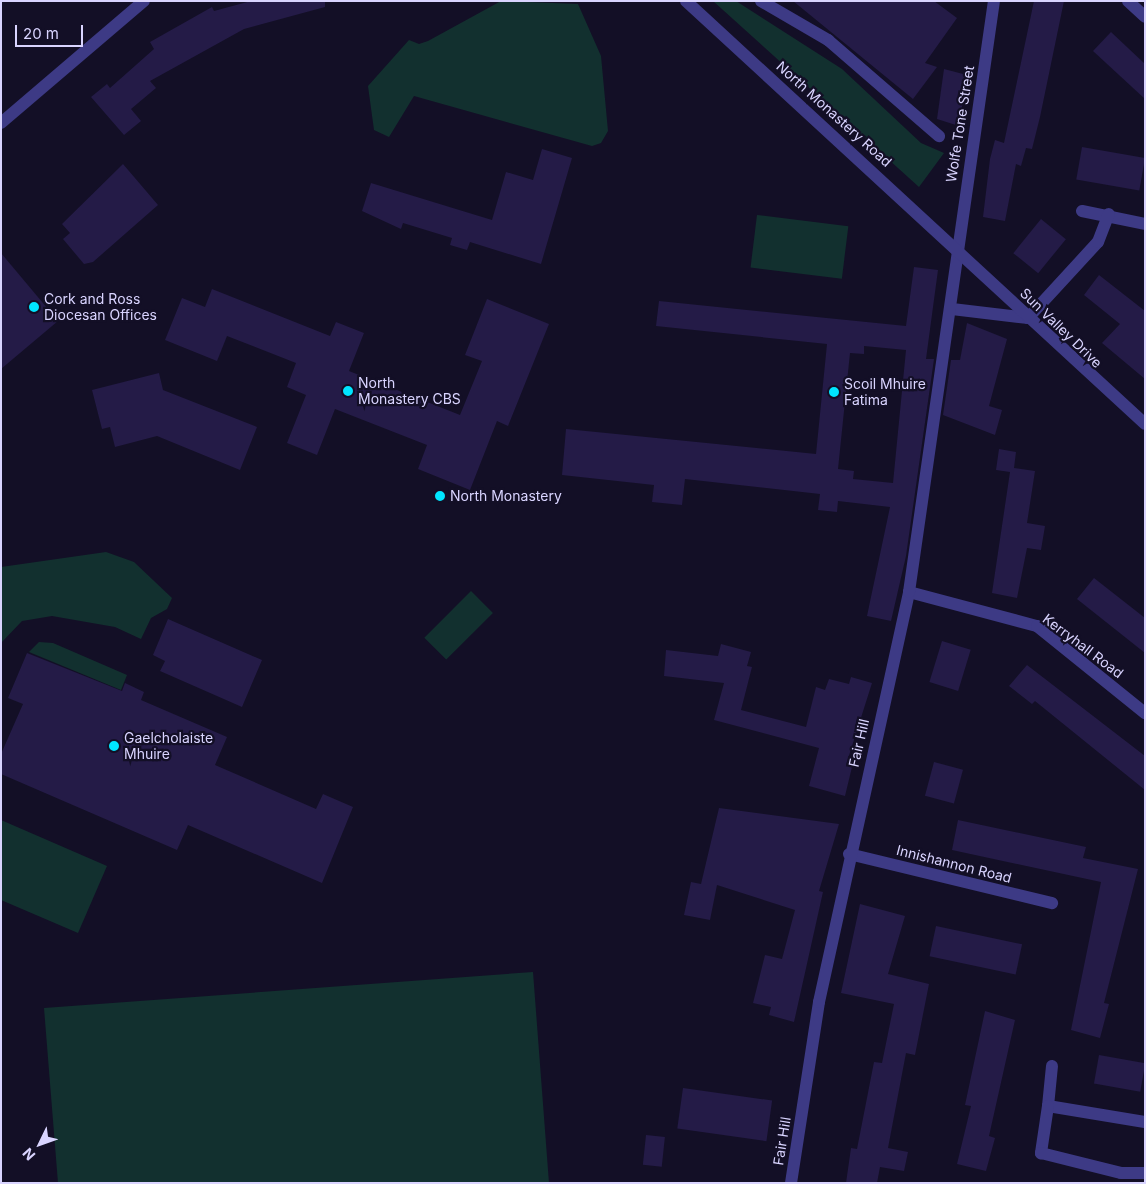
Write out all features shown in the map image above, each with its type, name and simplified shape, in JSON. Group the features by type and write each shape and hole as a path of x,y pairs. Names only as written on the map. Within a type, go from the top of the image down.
{"street":[{"path":"1,123 144,1"},
{"name":"North Monastery Road","path":"687,1 959,252"},
{"path":"761,1 797,21 853,60 939,136"},
{"name":"Wolfe Tone Street","path":"959,252 994,1"},
{"path":"1128,1 1145,18"},
{"path":"1082,211 1109,214 1140,221"},
{"path":"952,309 1028,318 1098,242 1109,214"},
{"name":"Fair Hill","path":"791,1183 819,1002 849,854 909,592 959,252"},
{"name":"Sun Valley Drive","path":"959,252 1028,318 1145,424"},
{"name":"Kerryhall Road","path":"909,592 1037,626 1145,713"},
{"name":"Innishannon Road","path":"849,854 1052,903"},
{"path":"1052,1066 1041,1153 1121,1173 1145,1173"},
{"path":"1048,1106 1145,1122"}],"green space":[{"path":"501,1 578,4 601,56 608,131 601,143 592,146 414,96 389,137 374,130 368,86 409,40 419,44 428,41"},
{"path":"713,1 736,1 842,69 921,143 944,153 919,187"},
{"path":"757,215 848,226 842,279 751,268"},
{"path":"106,552 134,562 172,598 167,609 151,618 141,639 115,627 52,616 22,621 1,643 1,567"},
{"path":"471,591 493,613 446,660 424,638"},
{"path":"39,642 53,643 127,675 121,690 29,652"},
{"path":"1,820 107,866 78,933 1,900"},
{"path":"533,972 549,1183 58,1183 44,1008"}],"building":[{"path":"251,1 325,1 325,7 244,29 150,81 156,88 131,109 141,121 124,135 91,97 107,84 110,88 154,49 150,42 212,7 214,11"},
{"path":"793,1 934,1 957,18 925,63 937,67 913,99"},
{"path":"1034,1 1064,1 1040,117 1032,149 1026,148 1021,166 1016,164 1005,221 983,217 990,159 995,140 1004,143"},
{"path":"1111,32 1145,64 1145,99 1093,51"},
{"path":"944,69 967,75 959,126 937,119"},
{"path":"1082,147 1145,158 1139,191 1076,179"},
{"path":"542,149 572,158 541,264 470,242 467,250 450,245 452,238 403,223 401,229 362,211 371,183 492,220 506,172 533,180"},
{"path":"123,164 158,205 93,262 84,264 63,239 70,233 62,224"},
{"path":"1041,219 1066,239 1038,273 1013,253"},
{"name":"Cork and Ross Diocesan Offices","path":"1,253 58,321 1,369"},
{"name":"Scoil Mhuire Fatima","path":"914,267 938,270 926,359 934,359 906,556 891,621 867,616 890,507 838,501 837,512 818,510 820,494 685,479 682,505 652,502 654,485 562,475 566,429 816,454 827,344 656,326 659,301 906,326","holes":["864,346 906,350 893,483 853,479 854,471 838,469 850,353 864,354"]},
{"path":"1099,275 1145,311 1145,379 1102,343 1120,324 1084,295"},
{"name":"North Monastery CBS","path":"212,289 330,336 336,322 364,333 349,371 460,415 482,361 465,355 487,299 549,324 508,426 497,421 470,490 418,469 427,445 335,409 317,455 287,443 306,395 287,387 296,363 227,336 217,361 165,340 182,298 205,307"},
{"path":"967,323 1007,339 989,406 1002,410 995,435 943,415 951,360 960,360"},
{"path":"159,373 163,390 257,427 240,470 157,436 115,447 110,427 102,429 92,390"},
{"path":"999,449 1016,452 1014,468 1035,471 1027,523 1045,526 1041,550 1027,548 1017,598 992,593 1010,472 996,470"},
{"path":"1094,578 1145,618 1145,653 1077,599"},
{"path":"168,619 262,660 242,707 160,671 165,661 153,655"},
{"path":"942,641 971,650 958,691 929,682"},
{"path":"721,644 751,652 747,666 752,667 741,710 806,727 816,687 825,690 829,679 849,684 851,677 872,683 846,765 852,767 845,796 809,786 819,748 714,720 724,683 664,676 666,650 718,656"},
{"name":"Gaelcholaiste Mhuire","path":"27,653 122,691 125,683 144,692 141,700 227,737 215,765 316,809 323,794 353,807 322,883 188,825 177,850 1,774 1,754 23,704 8,698"},
{"path":"1027,665 1145,756 1145,790 1035,701 1032,704 1009,686"},
{"path":"934,762 963,770 954,804 925,796"},
{"path":"719,808 839,824 819,891 823,892 794,1022 769,1015 771,1007 753,1003 765,955 782,959 795,910 717,885 710,920 684,915 691,882 701,884"},
{"path":"958,820 1086,847 1083,858 1138,869 1104,1003 1109,1004 1100,1038 1071,1030 1101,882 952,850"},
{"path":"860,904 905,916 888,974 929,984 915,1055 906,1053 888,1148 908,1152 904,1171 880,1167 877,1183 846,1183 851,1148 857,1149 874,1062 882,1063 894,1004 841,993"},
{"path":"936,926 1022,944 1016,975 930,956"},
{"path":"985,1011 1015,1020 989,1136 995,1138 986,1171 957,1164 971,1106 965,1105"},
{"path":"1099,1055 1145,1063 1140,1092 1094,1084"},
{"path":"683,1088 772,1101 766,1141 677,1129"},
{"path":"646,1135 665,1137 662,1167 643,1165"}],"place":[{"name":"Cork and Ross Diocesan Offices","path":"34,307"},
{"name":"North Monastery CBS","path":"348,391"},
{"name":"Scoil Mhuire Fatima","path":"834,392"},
{"name":"North Monastery","path":"440,496"},
{"name":"Gaelcholaiste Mhuire","path":"114,746"}]}
